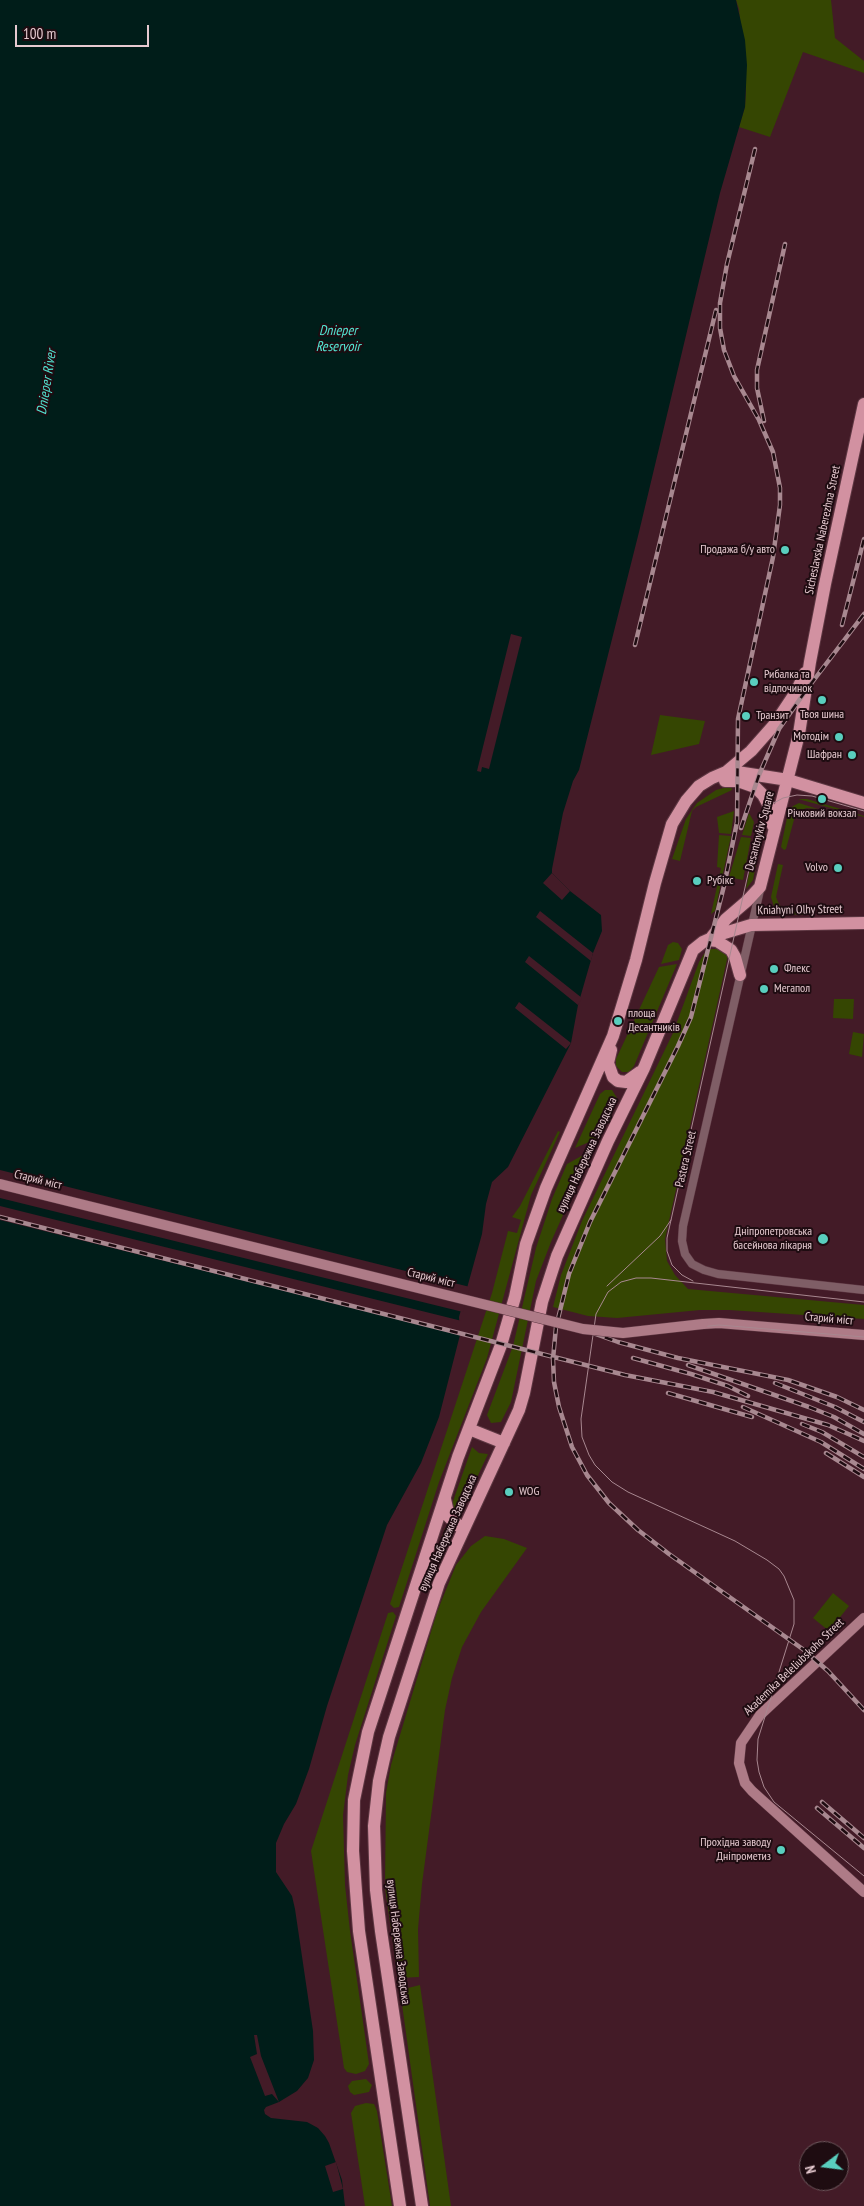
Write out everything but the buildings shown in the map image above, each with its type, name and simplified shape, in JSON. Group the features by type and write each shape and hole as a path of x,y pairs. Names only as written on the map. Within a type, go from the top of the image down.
{"main road":[{"name":"Sicheslavska Naberezhna Street","path":"788,780 799,734 810,662 864,404"},
{"name":"Sicheslavska Naberezhna Street","path":"726,772 751,751 774,725 796,692 810,662"},
{"name":"Desantnykiv Square","path":"709,940 726,919 760,887 788,780 726,772"},
{"path":"699,786 726,772"},
{"path":"699,786 728,780 742,782 755,787 763,795 769,806 774,828"},
{"path":"788,780 864,803"},
{"name":"вулиця Набережна Заводська","path":"400,2206 359,1932 353,1851 354,1800 368,1732 445,1497 501,1345 515,1297 526,1244 535,1216 613,1036 636,960 672,824 686,801 699,786"},
{"name":"Kniahyni Olhy Street","path":"709,940 727,931 751,925 864,923"},
{"path":"709,940 717,941 731,950 736,957 740,975"},
{"name":"вулиця Набережна Заводська","path":"422,2206 381,1931 374,1852 375,1802 389,1737 436,1591 448,1561 504,1443 524,1393 542,1302 557,1256 608,1141 644,1068 693,950 709,940"},
{"path":"613,1036 608,1063 613,1077 618,1081 626,1082 633,1079 644,1068"},
{"name":"Старий міст","path":"0,1184 582,1329 623,1333 719,1323 864,1334"},
{"path":"469,1429 504,1443"},
{"path":"445,1497 449,1518 459,1526 465,1527"},
{"name":"Akademika Beleliubskoho Street","path":"864,1618 756,1719 741,1743 739,1763 743,1778 752,1792 864,1892"}],"street":[{"name":"Pastera Street","path":"760,887 683,1226 682,1241 684,1254 692,1264 718,1274 864,1290"}],"green space":[{"path":"736,0 831,0 835,38 864,61 864,73 803,52 770,137 739,127 745,107 746,90 739,9"},
{"path":"660,715 705,721 699,744 651,755"},
{"path":"731,786 732,790 696,807 692,811 680,861 672,859 686,819 697,803 716,790"},
{"path":"798,799 807,799 864,817"},
{"path":"799,803 818,809 806,808 795,816 786,849 784,850 781,847 788,813 793,806"},
{"path":"734,811 731,834 719,833 717,817"},
{"path":"749,813 754,822 751,836 742,835"},
{"path":"758,827 761,838 753,880 746,889"},
{"path":"719,835 731,836 715,911 711,914 721,868 717,867"},
{"path":"741,837 751,838 743,880 729,877"},
{"path":"778,864 783,865 776,897 779,904 785,911 802,911 807,915 781,914 774,907 771,897"},
{"path":"673,942 678,943 682,949 679,960 661,964 668,945"},
{"path":"711,949 717,949 728,955 665,1239 667,1261 675,1275 688,1289 864,1305 864,1319 729,1310 700,1310 617,1318 588,1316 553,1307 561,1275 582,1221 673,1033 699,962 704,954"},
{"path":"677,964 634,1066 629,1072 622,1072 616,1066 616,1059 659,967"},
{"path":"834,999 854,999 853,1019 833,1018"},
{"path":"853,1032 864,1034 862,1057 849,1054"},
{"path":"605,1090 612,1090 617,1098 599,1138 575,1148 600,1094"},
{"path":"558,1131 560,1132 531,1195 487,1358 439,1482 399,1607 394,1608 390,1604 492,1293 508,1231 517,1233 521,1220 512,1217 520,1206"},
{"path":"592,1150 551,1242 536,1281 511,1402 501,1422 491,1423 487,1415 513,1346 536,1248 552,1199 567,1164"},
{"path":"472,1447 479,1453 488,1454 461,1512 454,1513 451,1507"},
{"path":"445,1528 452,1531 431,1569"},
{"path":"485,1536 504,1539 527,1548 481,1612 462,1647 452,1678 445,1710 422,1884 418,1929 419,1977 398,1978 385,1888 386,1793 391,1765 437,1612 456,1565 471,1546"},
{"path":"833,1593 849,1606 829,1631 813,1618"},
{"path":"393,1612 396,1616 355,1745 348,1775 343,1815 345,1885 369,2064 365,2071 356,2074 347,2072 344,2068 311,1851 388,1613"},
{"path":"420,1985 451,2206 430,2206 400,1990"},
{"path":"366,2079 372,2085 369,2092 354,2095 350,2092 348,2086 352,2081"},
{"path":"366,2103 374,2104 377,2111 392,2206 365,2206 351,2113 355,2106"}],"water":[{"name":"Dnieper Reservoir","path":"0,0 736,0 745,40 747,65 745,107 720,193 639,532 579,770 573,781 563,813 552,869 552,873 570,891 601,915 602,931 593,953 578,1005 571,1043 508,1167 492,1182 486,1204 482,1234 459,1317 460,1335 439,1417 421,1463 387,1525 327,1706 309,1769 296,1804 284,1824 276,1843 276,1872 292,1896 295,1909 313,2031 314,2060 308,2078 297,2091 279,2102 266,2107 264,2110 265,2114 271,2118 307,2122 318,2128 325,2136 342,2180 345,2206 0,2206"}],"pier":[{"path":"511,634 522,637 489,769 482,767 481,772 477,771"},
{"path":"552,873 570,891 562,900 543,883"},
{"path":"540,911 593,953 591,961 536,917"},
{"path":"529,956 582,998 578,1005 525,962"},
{"path":"519,1002 571,1043 566,1049 515,1008"},
{"path":"0,1170 470,1287 463,1312 0,1198"},
{"path":"0,1206 462,1321 462,1335 0,1220"},
{"path":"254,2035 257,2035 261,2056 279,2102 272,2094 265,2096 250,2057 257,2054"},
{"path":"336,2162 343,2189 333,2192 325,2166"}],"tram line":[{"path":"693,1281 682,1275 672,1265 667,1251 667,1238 760,820 772,804 783,798 797,795 812,796 864,811"},
{"path":"0,1186 599,1334 623,1335 719,1325 864,1337"},
{"path":"607,1286 660,1236 671,1220"},
{"path":"864,1302 651,1278 636,1278 621,1282 608,1292 596,1314 581,1419 582,1437 589,1455 595,1465 612,1482 628,1492 735,1541 767,1560 779,1569 784,1576 794,1600 794,1624 758,1739 757,1760 759,1772 764,1787 774,1802 864,1876"}],"railway":[{"path":"755,149 727,264 720,303 720,328 724,350 734,376 759,420 773,452 780,488 780,505 773,557 738,719 737,822 724,886 691,1017 590,1222 569,1274 556,1327 553,1359 554,1382 559,1407 572,1447 587,1475 609,1503 638,1530 669,1554 804,1650 828,1671 864,1710"},
{"path":"764,421 757,388 757,370 785,244"},
{"path":"635,645 716,310"},
{"path":"842,625 864,539"},
{"path":"741,828 759,775 779,729 864,614"},
{"path":"0,1184 587,1331 618,1342 678,1358 788,1380 837,1397 864,1410"},
{"path":"0,1217 625,1375 713,1392 828,1425 864,1441"},
{"path":"633,1358 728,1386 748,1396"},
{"path":"688,1365 809,1407 834,1417 864,1434"},
{"path":"775,1383 835,1407 864,1422"},
{"path":"668,1393 752,1417"},
{"path":"743,1407 821,1442 864,1469"},
{"path":"802,1424 822,1432 864,1457"},
{"path":"826,1453 864,1477"},
{"path":"822,1802 864,1838"},
{"path":"817,1808 864,1848"}],"place":[{"name":"Продажа б/у авто","path":"785,550"},
{"name":"Рибалка та відпочинок","path":"754,682"},
{"name":"Твоя шина","path":"822,700"},
{"name":"Транзит","path":"746,716"},
{"name":"Мотодім","path":"839,737"},
{"name":"Шафран","path":"852,755"},
{"name":"Річковий вокзал","path":"822,799"},
{"name":"Volvo","path":"838,868"},
{"name":"Рубікс","path":"697,881"},
{"name":"Флекс","path":"774,969"},
{"name":"Мегапол","path":"764,989"},
{"name":"площа Десантників","path":"618,1021"},
{"name":"Дніпропетровська басейнова лікарня","path":"823,1239"},
{"name":"WOG","path":"509,1492"},
{"name":"Прохідна заводу Дніпрометиз","path":"781,1850"}],"water label":[{"name":"Dnieper River","path":"47,382"}]}
